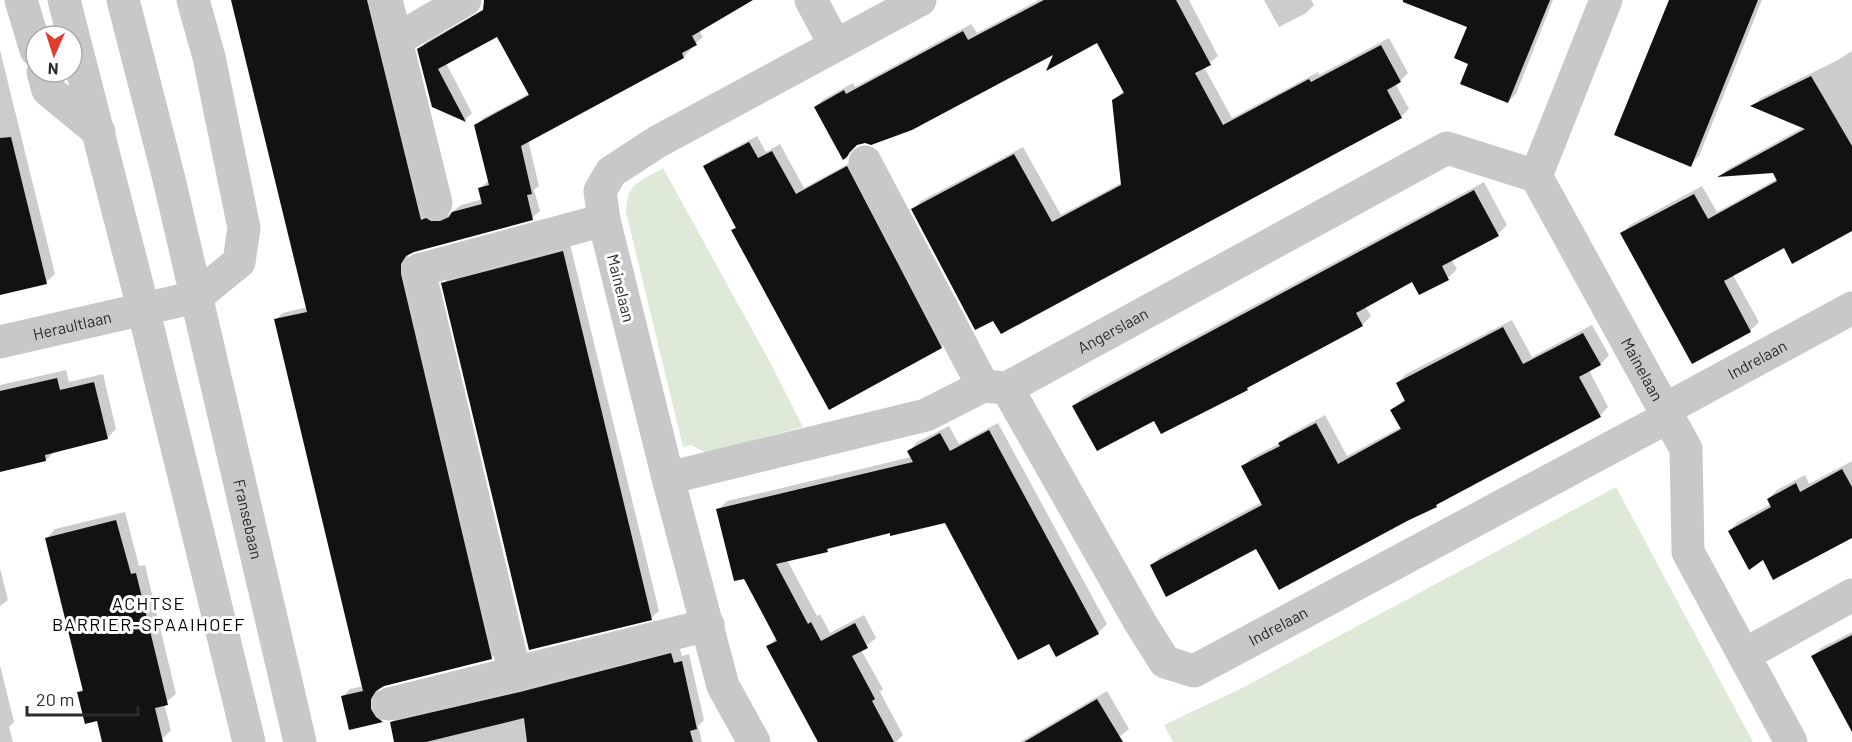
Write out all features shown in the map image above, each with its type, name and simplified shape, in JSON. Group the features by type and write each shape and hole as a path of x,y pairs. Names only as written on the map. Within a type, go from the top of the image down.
{"street":[{"path":"21,0 28,24"},
{"path":"64,0 143,308 249,742"},
{"name":"Fransebaan","path":"123,0 169,179 300,742"},
{"path":"143,308 196,297 240,262 244,228 209,57 193,0"},
{"path":"386,0 436,203"},
{"path":"396,40 465,0"},
{"path":"811,0 835,45"},
{"name":"Mainelaan","path":"754,742 723,686 668,478 604,220 600,191 610,172 657,142 920,0"},
{"path":"1536,176 1606,0"},
{"path":"46,84 48,90 99,132"},
{"name":"Angerslaan","path":"668,478 926,415 995,387 1447,148 1536,176"},
{"name":"Indrelaan","path":"865,162 995,387 1165,662 1194,671 1852,309"},
{"name":"Mainelaan","path":"1536,176 1686,449 1688,552 1791,742"},
{"path":"515,674 419,270 604,220"},
{"name":"Heraultlaan","path":"0,342 143,308"},
{"path":"1744,655 1852,596"},
{"path":"389,704 708,625"}],"green space":[{"path":"663,168 771,364 803,427 707,453 691,445 683,447 626,212 629,194 636,184"},
{"path":"1616,487 1753,742 1173,742 1164,725 1244,687"}],"building":[{"path":"231,0 367,0 421,220 426,218 431,221 440,221 449,217 452,212 482,204 478,188 489,185 474,125 529,95 497,37 438,69 466,122 432,107 417,49 483,10 484,0 753,0 692,36 697,45 682,53 684,58 521,146 532,194 527,195 533,220 414,252 406,256 401,264 401,274 492,659 384,686 376,691 371,699 371,709 383,722 349,730 341,696 363,691 274,319 307,312"},
{"path":"1044,0 1176,0 1211,65 1195,73 1223,125 1309,79 1311,82 1381,45 1401,82 1387,90 1402,118 1001,334 993,321 975,330 911,209 1014,154 1052,222 1121,185 1112,100 1124,93 1097,43 1046,71 1053,55 912,130 871,145 865,143 857,145 843,160 814,107 844,90 846,94 963,31 968,40"},
{"path":"1403,0 1550,0 1508,103 1460,84 1468,64 1454,58 1467,27 1403,2"},
{"path":"1669,0 1758,0 1691,167 1614,135"},
{"path":"1811,76 1852,146 1852,231 1792,264 1784,248 1724,281 1751,332 1692,364 1620,233 1694,194 1708,219 1777,181 1773,173 1717,177 1805,129 1750,106"},
{"path":"11,137 47,284 0,295 0,138"},
{"path":"749,142 758,158 772,151 796,194 847,166 942,348 829,410 731,230 736,228 703,166"},
{"path":"1474,190 1499,236 1442,266 1449,280 1419,295 1412,282 1356,313 1363,326 1247,388 1248,390 1161,434 1154,421 1097,451 1072,406"},
{"path":"563,251 652,620 529,650 441,283"},
{"path":"1503,327 1523,364 1583,333 1601,365 1579,377 1601,417 1279,590 1256,549 1166,597 1150,565 1262,505 1241,466 1280,446 1278,443 1316,423 1338,464 1401,429 1390,410 1405,401 1396,383"},
{"path":"57,378 60,390 94,382 108,439 45,455 46,461 0,472 0,391"},
{"path":"989,430 1099,634 1056,657 1049,644 1018,660 945,523 890,536 890,533 827,549 828,552 776,564 808,624 811,622 821,641 855,623 868,648 852,656 894,742 818,742 766,646 777,641 744,579 734,581 716,509 913,462 907,451 940,433 950,451"},
{"path":"1842,469 1852,487 1852,538 1773,580 1763,560 1749,570 1728,531 1771,507 1767,499 1796,483 1800,492"},
{"path":"116,520 131,574 136,573 168,705 155,708 163,742 102,742 97,721 85,724 77,692 83,691 45,538"},
{"path":"1852,635 1852,732 1811,656"},
{"path":"671,653 674,663 682,661 697,729 690,731 693,742 527,742 524,718 426,742 394,742 390,722 520,692"},
{"path":"1097,699 1123,742 1024,742"}],"district":[{"name":"ACHTSE BARRIER-SPAAIHOEF","path":"149,614"}]}
